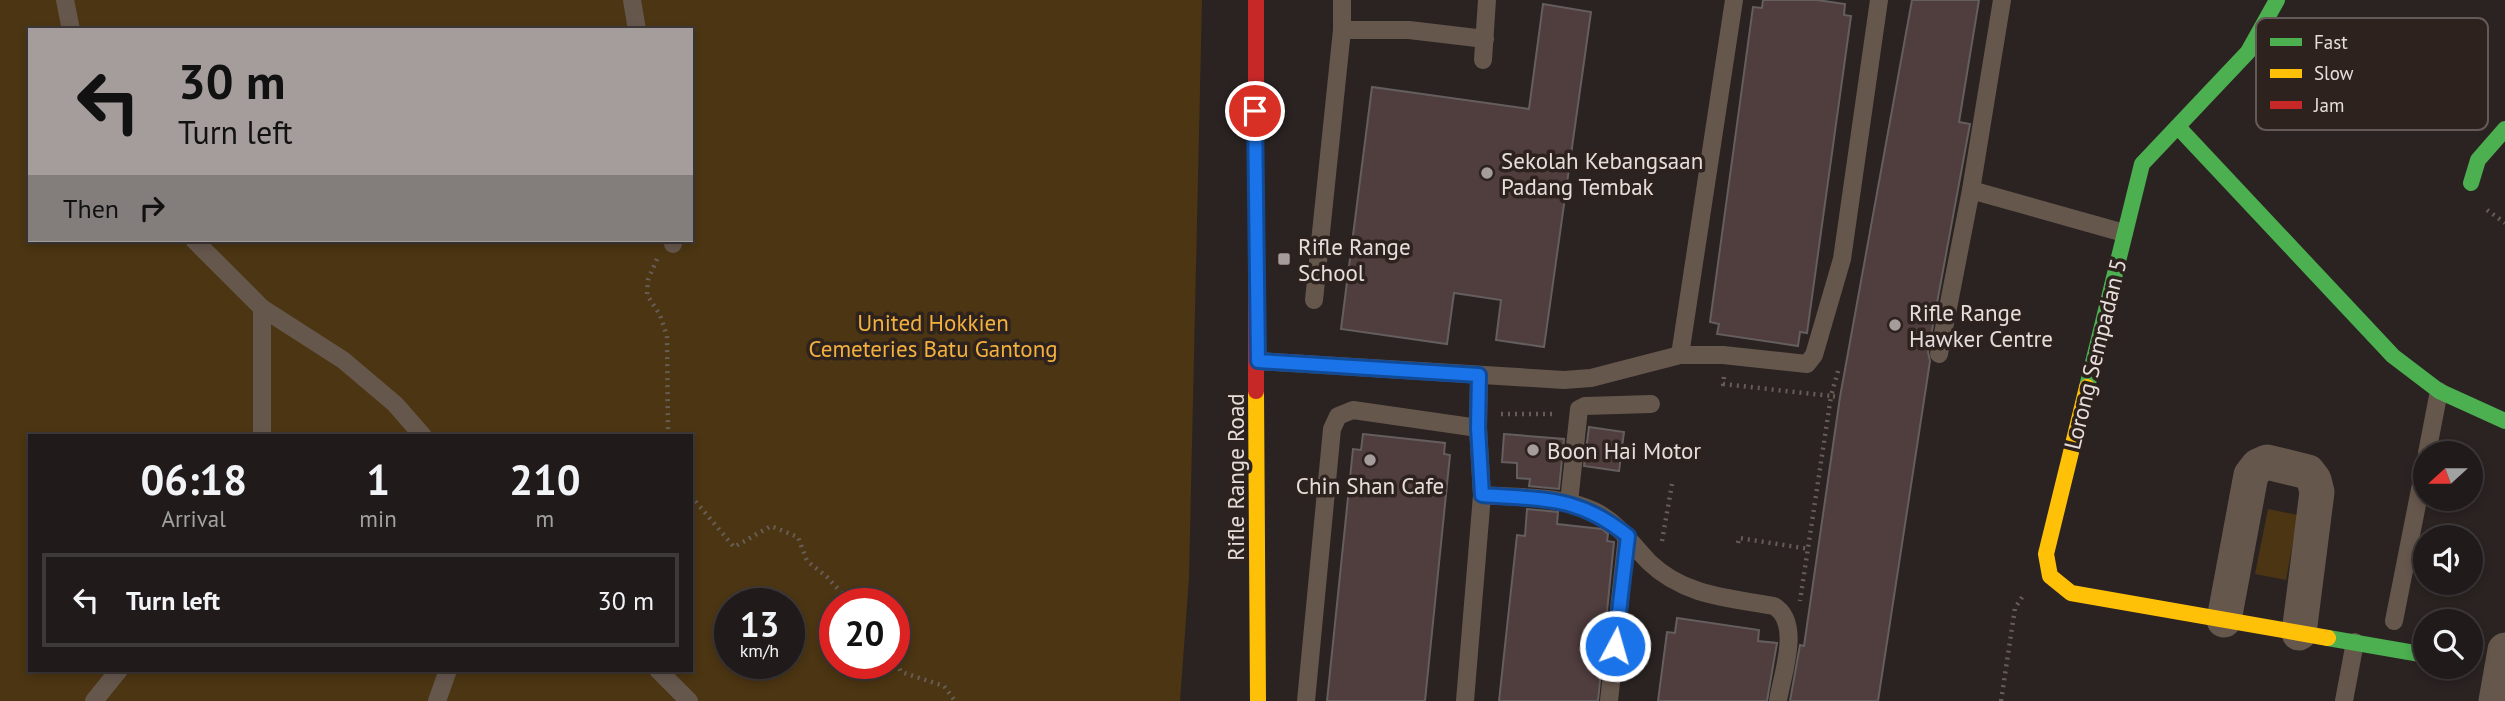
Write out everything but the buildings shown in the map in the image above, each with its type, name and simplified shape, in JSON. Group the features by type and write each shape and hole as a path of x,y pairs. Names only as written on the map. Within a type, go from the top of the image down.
{"street":[{"name":"Rifle Range Road","path":"1256,0 1254,194 1258,361 1258,701"},
{"name":"Lorong Sempadan 5","path":"2267,18 2277,0"},
{"name":"Lorong Sempadan 5","path":"2050,576 2046,554 2124,233 2145,159 2179,128 2248,52 2256,38"},
{"path":"2179,128 2393,356 2438,391 2501,413"},
{"path":"2471,183 2478,160 2505,129"},
{"path":"2224,620 2251,475 2258,466 2267,462 2308,472 2314,480 2317,492 2299,633"},
{"path":"2050,576 2071,593 2413,653"}],"lane":[{"path":"65,0 71,28"},
{"path":"632,0 637,28"},
{"path":"1314,299 1342,30 1342,0"},
{"path":"1483,60 1487,0"},
{"path":"1680,355 1734,0"},
{"path":"1258,361 1578,380 1680,355 1723,355 1804,365 1810,362 1842,258 1879,0"},
{"path":"1939,354 1971,190 2002,0"},
{"path":"1342,30 1409,30 1485,39"},
{"path":"1971,190 2124,233"},
{"path":"196,242 262,308 343,360 395,404 421,434"},
{"path":"262,308 262,434"},
{"path":"1465,701 1482,495 1478,428 1479,375"},
{"path":"2429,441 2438,391"},
{"path":"1569,502 1579,409 1585,406 1651,404"},
{"path":"1306,701 1332,429 1338,416 1353,410 1478,428"},
{"path":"1482,495 1569,502 1595,512 1628,536 1651,564 1684,588 1774,606 1781,610 1786,617 1789,631 1778,701"},
{"path":"2395,621 2416,511"},
{"path":"1609,701 1628,536"},
{"path":"2344,701 2355,642"},
{"path":"94,701 117,672"},
{"path":"437,701 447,672"},
{"path":"660,672 689,701"}],"path":[{"path":"668,434 667,336 660,315 648,295 648,281 653,262 673,242"},
{"path":"1801,597 1831,396 1838,371"},
{"path":"1723,384 1840,397"},
{"path":"1497,422 1504,412 1561,415"},
{"path":"1664,536 1672,484"},
{"path":"693,498 734,547 771,526 798,537 807,561 837,588"},
{"path":"1738,542 1739,538 1809,549"},
{"path":"2001,701 2015,608 2021,596 2050,576"},
{"path":"910,675 944,685 955,701"}],"green space":[{"name":"United Hokkien Cemeteries Batu Gantong","path":"0,0 1202,0 1189,578 1180,701 0,701"},
{"path":"2268,509 2298,515 2286,580 2255,574"}],"traffic: fast":[{"path":"2267,18 2277,0"},
{"path":"2087,387 2142,164 2248,52 2256,38"},
{"path":"2179,128 2393,356 2439,391 2505,421"},
{"path":"2471,183 2478,160 2505,129"},
{"path":"2328,638 2413,653"}],"traffic: slow":[{"path":"2087,387 2046,554 2050,576 2071,593 2328,638"},
{"path":"1256,391 1258,701"}],"traffic: jam":[{"path":"1256,0 1256,391"}],"place":[{"name":"Sekolah Kebangsaan Padang Tembak","path":"1487,173"},
{"name":"Rifle Range School","path":"1284,259"},
{"name":"Rifle Range Hawker Centre","path":"1895,325"},
{"name":"Boon Hai Motor","path":"1533,450"},
{"name":"Chin Shan Cafe","path":"1370,460"}],"route":[{"path":"1255,111 1258,361 1479,375 1478,428 1482,495 1569,502 1595,512 1628,536 1615,646"}]}
